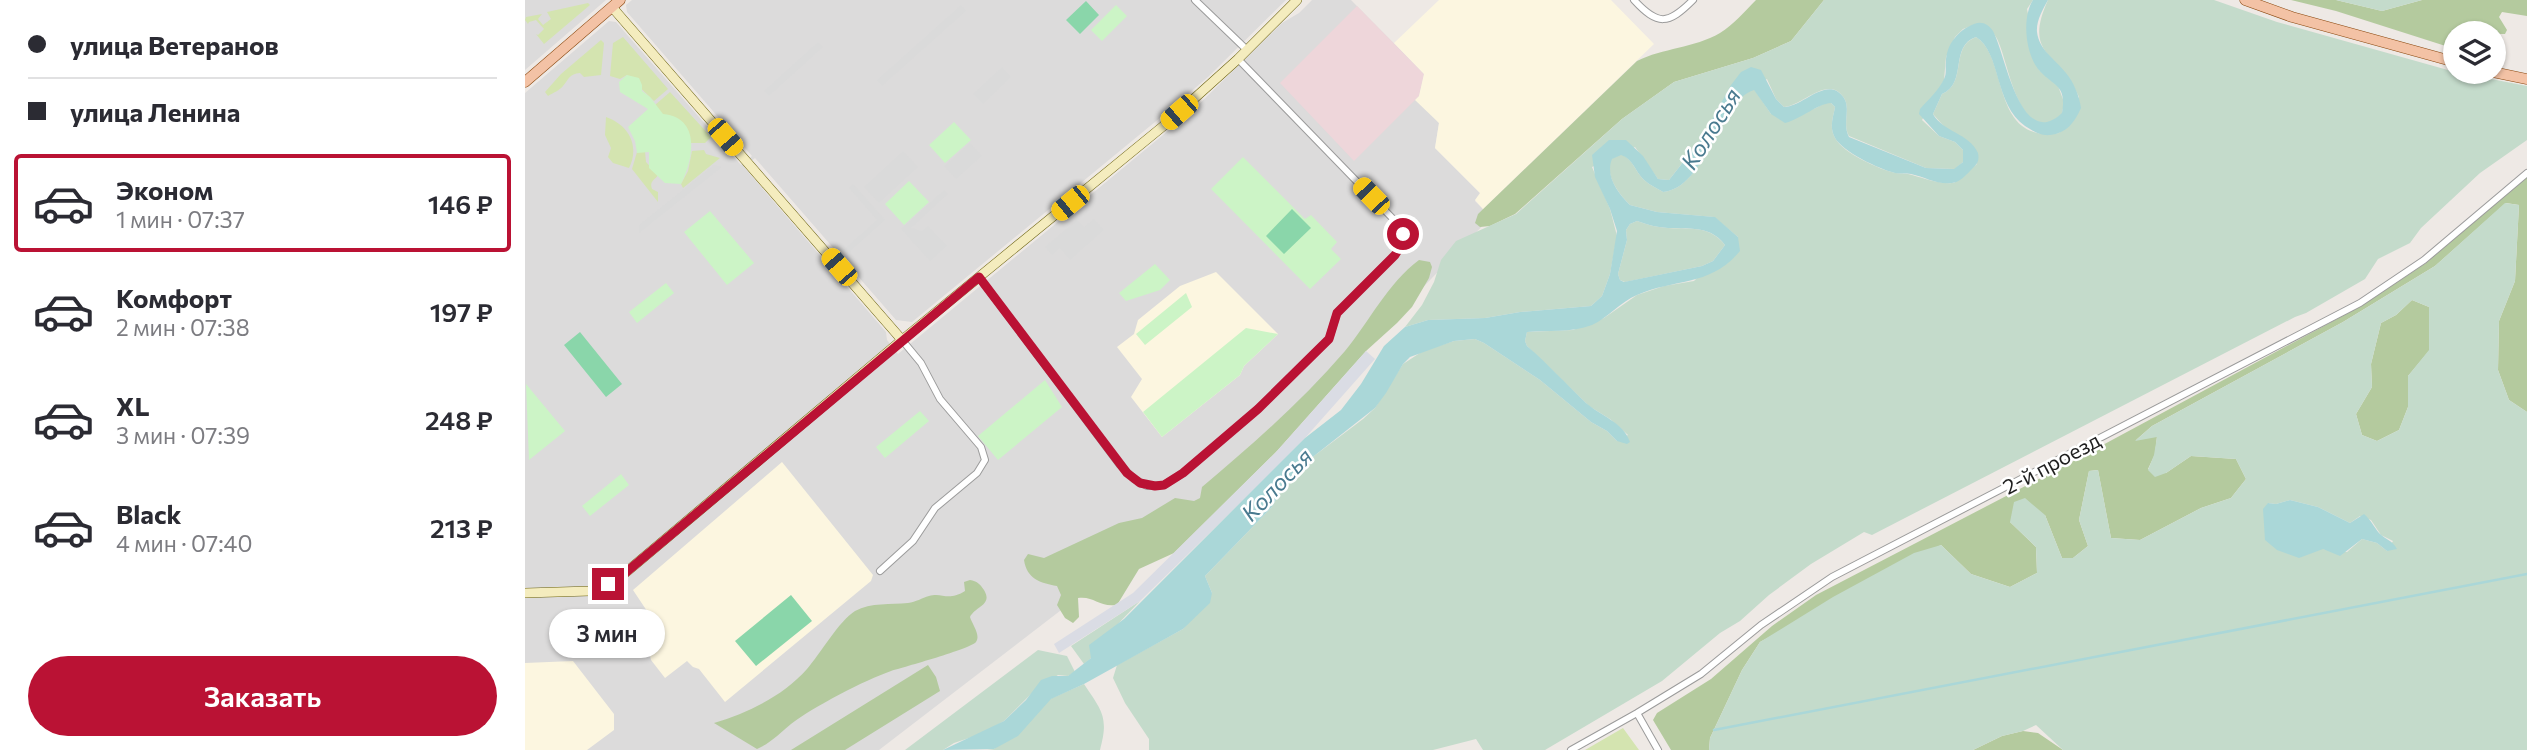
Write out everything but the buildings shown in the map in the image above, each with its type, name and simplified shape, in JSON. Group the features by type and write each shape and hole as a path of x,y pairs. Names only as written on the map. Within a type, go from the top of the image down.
{"main road":[{"path":"525,593 590,591 618,579 902,340 1167,123 1238,59 1297,0"},
{"path":"2245,0 2292,17 2443,59"},
{"path":"525,82 613,2 902,340"},
{"path":"2506,75 2527,79"}],"street":[{"path":"1195,0 1247,50"},
{"path":"1634,0 1652,18 1665,20 1677,15 1693,0"},
{"path":"979,277 1133,480 1147,485 1164,485 1183,473 1258,409 1329,339 1337,313 1398,251 1403,240 1401,229 1238,59"},
{"name":"2-й проезд","path":"1571,750 1701,674 1770,618 1832,577 2360,303 2424,260 2527,173"},
{"path":"880,571 913,541 936,509 977,473 985,460 979,444 940,399 921,363 902,340"},
{"path":"1637,713 1658,750"}],"shaded area":[{"path":"525,0 606,0 525,70"},
{"path":"632,0 1286,0 1208,77 912,322 896,320 755,158 744,167 886,332 887,340 898,354 1192,111 1282,23 1299,13 1312,0 1351,0 1424,74 1419,96 1439,123 1435,148 1481,194 1475,201 1491,217 1255,461 879,750 525,750 525,93 609,21 616,22 741,165 752,156 627,12 626,5"},
{"path":"1439,0 1611,0 1654,44 1483,209 1475,200 1480,193 1435,148 1439,123 1415,100 1419,96 1424,74 1394,43"},
{"path":"961,5 966,11 882,86 877,80"},
{"path":"1357,6 1424,74 1419,96 1354,161 1280,83"},
{"path":"818,42 823,47 769,96 764,91"},
{"path":"1002,67 1011,77 983,104 973,94"},
{"path":"970,143 982,156 956,179 944,166"},
{"path":"903,151 918,167 879,203 864,187"},
{"path":"714,165 722,167 639,233 639,225"},
{"path":"853,184 885,220 847,254 843,250 877,220 849,188"},
{"path":"944,190 948,194 911,228 922,231 928,226 947,246 930,261 901,229"},
{"path":"1094,219 1104,230 1070,260 1060,248 1052,255 1045,247 1077,220 1084,227"},
{"path":"1216,272 1278,334 1244,366 1240,375 1162,437 1131,397 1142,379 1117,347 1134,334 1138,320 1180,286"},
{"path":"1366,351 1375,359 1269,475 1140,601 1059,653 1054,644 1133,593 1277,451"},
{"path":"782,462 873,575 871,581 725,702 699,669 687,661 665,678 651,660 642,620 649,614 633,590"},
{"path":"573,661 614,714 614,730 587,750 525,750 525,663"}],"green space":[{"path":"1756,0 1824,0 1791,41 1753,58 1674,82 1622,119 1515,214 1490,226 1480,227 1475,223 1478,214 1637,61 1700,42 1720,33"},
{"path":"1824,0 2033,0 2027,9 2039,70 2058,86 2064,102 2062,114 2047,123 2035,121 2025,112 1996,37 1979,23 1963,29 1955,37 1946,57 1944,80 1922,120 1939,136 1955,142 1963,150 1963,162 1955,169 1926,168 1849,136 1846,127 1846,102 1838,91 1823,90 1784,107 1776,99 1767,79 1724,101 1702,138 1669,180 1658,179 1635,147 1592,167 1610,209 1617,236 1610,274 1602,296 1591,306 1485,318 1428,320 1405,327 1422,305 1434,282 1441,260 1456,241 1516,214 1622,119 1674,82 1753,58 1791,41"},
{"path":"2048,0 2214,0 2277,22 2443,69 2443,84 2506,82 2527,86 2527,140 2480,173 2421,228 2410,243 2378,259 2365,279 2306,313 1872,535 1864,532 1811,564 1662,681 1545,750 1483,750 1476,739 1433,750 1149,750 1149,739 1125,703 1113,678 1117,665 1183,629 1212,593 1205,576 1271,508 1288,481 1314,456 1375,408 1403,364 1423,351 1454,341 1475,339 1540,380 1617,441 1628,435 1589,406 1527,346 1527,332 1573,330 1604,318 1637,295 1664,286 1694,281 1738,237 1714,217 1657,212 1630,205 1611,178 1611,159 1621,154 1625,156 1643,179 1663,192 1678,187 1691,176 1730,110 1741,97 1754,89 1771,114 1814,109 1831,103 1835,107 1833,134 1839,144 1854,155 1889,171 1954,183 1977,164 1933,114 1942,94 1950,89 1954,82 1960,57 1968,42 1976,37 1986,47 2011,113 2022,125 2037,133 2059,133 2079,97 2071,82 2041,44 2041,19"},
{"path":"2291,0 2336,0 2382,11 2422,0 2527,0 2527,16 2502,12 2499,17 2501,21 2443,21 2443,45 2336,11"},
{"path":"2336,0 2422,0 2382,11"},
{"path":"1086,1 1099,15 1080,34 1066,20"},
{"path":"588,3 590,5 544,44 536,34 544,29 536,20 528,24 525,20 526,17 542,14 538,19 543,25 551,19 547,12"},
{"path":"1116,5 1127,16 1102,41 1091,30"},
{"path":"623,37 668,89 654,101 627,75 620,79 610,76 613,43"},
{"path":"601,40 604,43 601,75 584,77 580,73 574,74 560,89 548,96 545,92 561,74"},
{"path":"627,75 639,78 642,91 663,114 684,123 689,132 691,152 681,184 665,183 649,168 649,152 637,153 628,127 648,109 620,92 619,82"},
{"path":"670,92 711,137 705,143 672,143 663,117 655,105"},
{"path":"606,117 621,125 630,137 633,152 629,168 613,163 608,157 611,148 605,135"},
{"path":"954,122 971,140 945,163 929,145"},
{"path":"704,150 706,154 720,158 683,188 681,184 688,171 692,151"},
{"path":"645,151 646,162 658,175 651,184 652,189 658,192 658,202 632,169 637,152"},
{"path":"1243,157 1305,219 1311,215 1337,242 1331,249 1341,259 1310,289 1211,189"},
{"path":"2527,177 2527,412 2509,400 2498,370 2499,321 2515,281 2519,205 2506,203 2435,266 2343,322 2152,426 2136,440 2157,436 2155,454 2148,469 2166,473 2191,456 2236,459 2246,479 2231,498 2201,508 2140,540 2111,538 2098,470 2089,471 2079,520 2088,546 2073,558 2062,558 2045,515 2010,522 2036,547 2037,573 2010,587 1971,574 1941,545 1760,642 1742,670 1710,738 1709,750 1671,750 1653,720 1657,713 1711,679 1772,626 1816,595 2363,305 2426,263"},
{"path":"909,181 929,202 904,225 885,204"},
{"path":"2505,203 2519,205 2515,281 2499,321 2498,370 2509,400 2527,412 2527,750 2063,750 2036,725 2002,736 1973,750 1709,750 1710,738 1742,670 1760,642 1833,597 1914,553 1941,545 1971,574 2010,587 2037,573 2036,547 2010,522 2014,502 2025,498 2045,515 2062,558 2073,558 2088,546 2079,520 2089,471 2098,470 2111,538 2140,540 2201,508 2231,498 2246,479 2236,459 2191,456 2155,477 2148,470 2157,437 2135,441 2152,426 2343,322 2435,266","holes":["2412,300 2429,307 2429,350 2408,376 2408,407 2399,430 2377,441 2362,435 2356,414 2372,387 2371,364 2381,323 2396,315","2290,500 2318,507 2350,523 2360,516 2371,520 2381,535 2393,541 2387,551 2377,543 2362,539 2347,552 2323,549 2268,503"]},
{"path":"1292,209 1311,228 1284,254 1266,236"},
{"path":"710,211 754,263 727,285 684,232"},
{"path":"1637,221 1659,227 1703,230 1725,245 1713,261 1702,266 1625,282 1620,280 1618,274 1627,240 1626,230 1630,224"},
{"path":"1419,260 1430,262 1432,267 1429,278 1412,307 1366,351 1277,451 1174,553 1139,569 1117,605 1078,598 1079,617 1073,623 1065,618 1057,605 1061,595 1057,586 1031,576 1024,560 1028,554 1044,558 1119,523 1142,518 1175,498 1194,501 1200,498 1202,487 1276,422 1329,369 1354,340 1388,291"},
{"path":"1155,264 1170,280 1160,290 1126,301 1119,293"},
{"path":"666,283 674,293 637,323 629,312"},
{"path":"1186,293 1192,307 1145,345 1136,334"},
{"path":"2412,300 2429,307 2429,351 2408,376 2408,407 2399,430 2377,441 2362,435 2356,414 2372,387 2371,364 2381,323 2396,315"},
{"path":"1246,328 1278,334 1244,366 1240,375 1162,437 1143,412"},
{"path":"580,332 622,384 606,397 564,345"},
{"path":"1045,380 1062,407 998,460 978,436"},
{"path":"526,384 565,431 529,460"},
{"path":"920,411 929,421 885,458 876,447"},
{"path":"621,474 629,485 590,516 582,506"},
{"path":"970,580 981,586 986,595 983,605 970,617 977,636 976,642 971,645 891,671 854,687 801,717 757,749 714,723 752,709 798,679 836,630 855,611 874,605 911,602 934,595 954,596 965,591 964,582"},
{"path":"791,595 812,621 756,666 735,641"},
{"path":"1140,601 1091,652 1091,658 1084,664 1071,646"},
{"path":"1038,650 1067,656 1075,672 1068,676 1058,675 1033,692 1004,721 981,734 954,743 943,750 905,750"},
{"path":"928,665 936,677 940,691 845,750 791,750"},
{"path":"1084,684 1104,722 1100,750 987,750 994,749 1050,699"},
{"path":"1623,728 1639,750 1585,750"},
{"path":"2023,731 2038,733 2063,750 1973,750 2002,736"}],"water":[{"name":"Колосья","path":"2033,0 2048,0 2040,15 2038,38 2071,81 2081,108 2073,123 2056,134 2040,134 2025,126 2008,105 1990,54 1976,37 1963,48 1954,82 1950,89 1942,94 1933,114 1943,125 1969,141 1978,153 1976,165 1955,182 1941,183 1911,174 1895,173 1853,154 1839,143 1833,134 1835,107 1831,103 1785,123 1771,114 1754,90 1742,97 1731,110 1702,161 1678,187 1663,192 1643,179 1625,157 1621,155 1612,159 1611,178 1630,205 1657,212 1715,217 1738,237 1740,251 1717,271 1637,295 1592,325 1568,330 1527,332 1527,346 1586,403 1617,424 1630,442 1627,444 1617,441 1540,380 1475,339 1454,341 1410,357 1375,408 1314,456 1288,481 1271,508 1205,576 1212,593 1210,603 1183,629 1084,684 1051,699 1018,736 994,749 943,750 1004,721 1026,700 1041,680 1052,676 1068,676 1091,658 1089,645 1124,619 1305,438 1341,410 1361,384 1384,346 1405,327 1428,320 1485,318 1591,306 1602,296 1610,274 1617,231 1595,177 1592,155 1609,140 1626,140 1643,156 1658,179 1669,180 1702,138 1731,85 1741,72 1751,67 1761,70 1776,99 1784,107 1823,90 1838,91 1846,102 1846,127 1849,137 1926,168 1954,169 1963,162 1963,150 1955,142 1939,136 1919,114 1944,79 1951,44 1958,34 1968,27 1982,23 1993,31 2016,95 2035,120 2047,122 2062,113 2061,91 2038,69 2030,53 2026,25","holes":["1637,221 1659,227 1703,230 1725,245 1713,261 1702,266 1624,282 1618,274 1627,240 1626,230 1630,224"]},
{"path":"2290,500 2318,507 2350,523 2364,514 2379,533 2397,549 2387,551 2377,543 2362,539 2340,556 2323,549 2299,558 2277,550 2265,540 2263,509 2268,503"}],"waterway":[{"path":"1714,730 2527,574"}],"route":[{"path":"608,584 618,579 979,277 1133,480 1147,485 1164,485 1183,473 1258,409 1329,339 1337,313 1395,255 1403,240 1403,234"}]}
